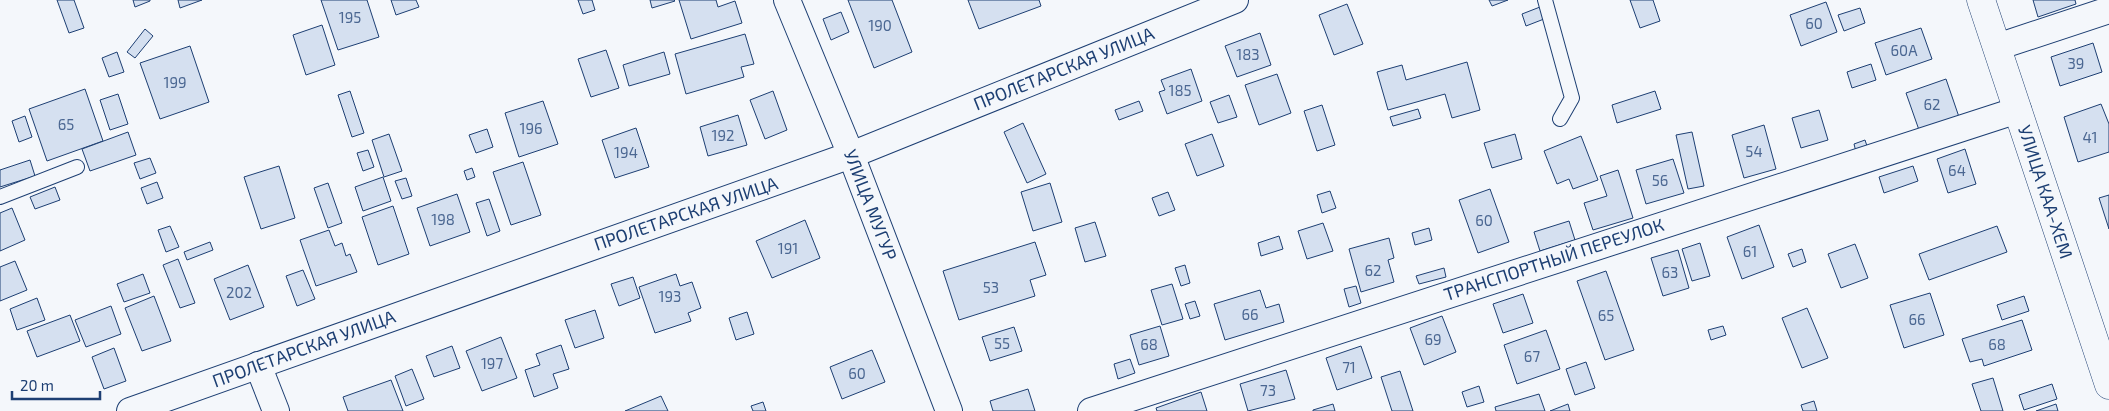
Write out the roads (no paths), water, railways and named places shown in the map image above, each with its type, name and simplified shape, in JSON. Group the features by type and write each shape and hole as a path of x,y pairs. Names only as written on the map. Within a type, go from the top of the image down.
{"street":[{"name":"УЛИЦА МУГУР","path":"787,0 851,155 949,411"},
{"name":"ПРОЛЕТАРСКАЯ УЛИЦА","path":"130,411 851,155 1235,0"},
{"name":"УЛИЦА КАА-ХЕМ","path":"1981,0 2109,385"},
{"path":"1997,47 2109,10"},
{"name":"ТРАНСПОРТНЫЙ ПЕРЕУЛОК","path":"1091,411 2018,110"},
{"path":"258,365 276,411"}],"lane":[{"path":"1545,0 1572,98 1560,119"},
{"path":"0,197 77,167"}]}
